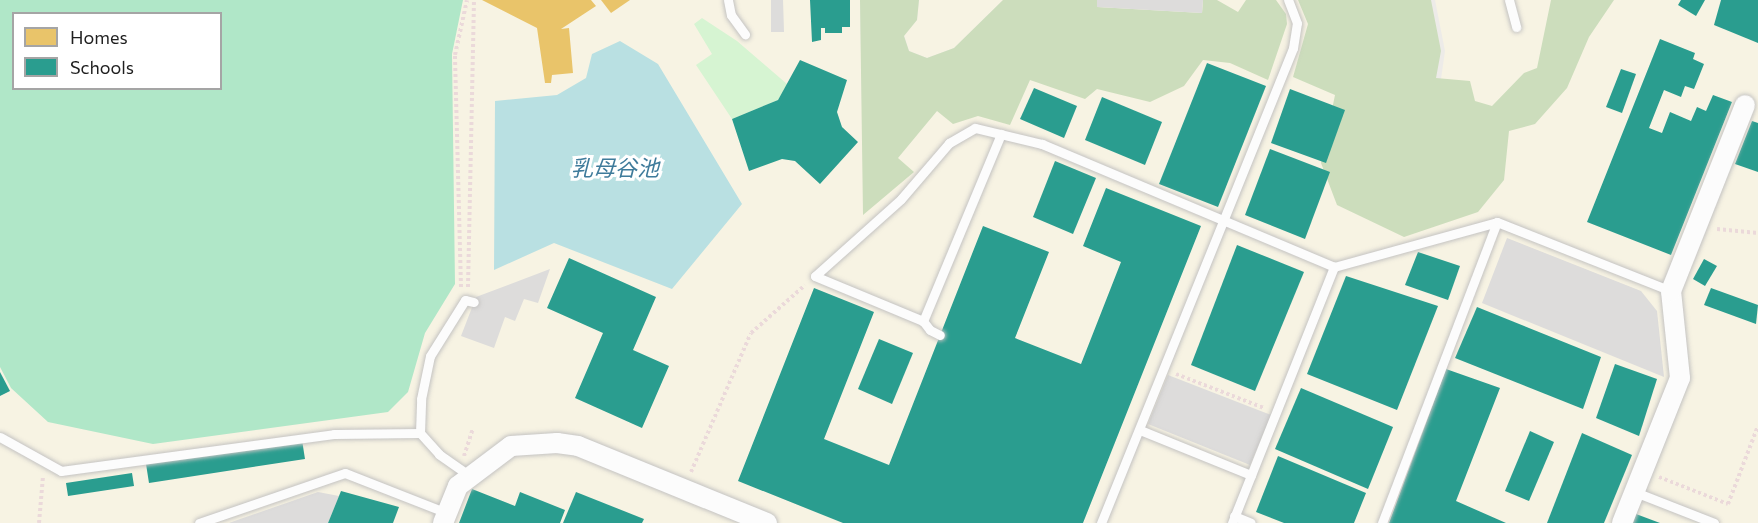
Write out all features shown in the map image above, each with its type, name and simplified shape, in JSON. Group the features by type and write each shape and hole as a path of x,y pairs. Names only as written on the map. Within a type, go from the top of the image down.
{"street":[{"path":"1622,523 1680,378 1671,291 1696,227 1751,107"},
{"path":"445,518 465,473 511,446 557,443 578,446 767,523"}],"lane":[{"path":"728,0 731,15 745,34"},
{"path":"1101,523 1295,41 1296,15 1288,0"},
{"path":"1509,0 1515,27"},
{"path":"940,335 930,330 923,321 815,276 901,199 949,143 975,128 1042,144 1334,267 1497,222 1671,291"},
{"path":"923,321 1001,134"},
{"path":"1382,523 1497,222"},
{"path":"1251,523 1233,520 1334,267"},
{"path":"420,433 421,399 430,356 469,301"},
{"path":"1140,430 1251,475"},
{"path":"0,436 61,471 334,434 420,433 465,473"},
{"path":"199,523 345,473 445,518"},
{"path":"1635,492 1714,523"}],"path":[{"path":"466,0 455,55 459,280 469,301"},
{"path":"469,301 474,0"},
{"path":"1696,227 1758,232"},
{"path":"684,489 751,333 815,276"},
{"path":"1164,369 1276,413"},
{"path":"1643,471 1728,504 1758,426"},
{"path":"465,473 473,428"},
{"path":"39,523 44,461"}],"shaded area":[{"path":"0,0 860,0 863,161 937,111 1045,0 1402,0 1409,75 1441,79 1445,51 1435,0 1758,0 1758,523 0,523"},
{"path":"771,0 783,0 784,32 771,32"},
{"path":"919,0 1003,0 954,48 927,58 909,51 904,35 917,20"},
{"path":"1097,0 1203,0 1202,13 1097,7"},
{"path":"1507,238 1641,291 1657,311 1664,377 1482,303"},
{"path":"550,269 538,303 524,299 515,321 505,317 494,348 461,336 476,297"},
{"path":"1168,375 1271,415 1250,465 1148,424"},
{"path":"318,492 339,496 328,523 229,523"}],"green space":[{"path":"0,0 463,0 452,54 455,284 425,333 408,392 388,412 153,444 48,422 11,388 0,367"},
{"path":"860,0 919,0 917,20 904,36 909,51 927,58 954,48 1003,0 1097,0 1097,7 1202,13 1203,0 1217,0 1238,12 1246,0 1276,0 1286,14 1287,24 1268,80 1230,63 1203,60 1184,86 1150,102 1097,89 1085,99 1030,80 1010,125 978,116 953,124 937,111 898,158 914,172 863,215"},
{"path":"1298,0 1431,0 1441,51 1436,78 1470,81 1475,101 1492,106 1524,73 1537,68 1551,0 1614,0 1589,37 1567,88 1535,124 1509,131 1504,180 1478,212 1404,237 1337,205 1321,163 1335,95 1293,77 1308,24"},
{"path":"702,18 737,41 787,84 778,100 732,119 696,65 712,54 694,24"}],"water":[{"name":"乳母谷池","path":"620,41 658,64 742,204 672,289 554,243 494,270 495,101 557,95 586,78 592,54"}],"building: Homes":[{"path":"482,0 591,0 596,6 561,29 569,28 573,73 552,75 551,83 545,83 537,28"},
{"path":"601,0 630,0 611,13"}],"building: Schools":[{"path":"810,0 850,0 850,27 842,27 842,33 825,33 825,28 821,28 821,40 812,42"},
{"path":"1681,0 1705,0 1696,16 1678,5"},
{"path":"1721,0 1758,0 1758,43 1714,25"},
{"path":"1660,39 1695,53 1693,59 1704,64 1694,89 1685,86 1681,97 1664,90 1649,128 1662,133 1670,112 1691,121 1697,107 1706,111 1713,95 1732,102 1671,255 1587,222"},
{"path":"800,60 847,80 837,112 842,127 858,142 820,184 795,161 782,159 749,171 732,119 778,100"},
{"path":"1207,63 1266,86 1218,207 1159,184"},
{"path":"1621,69 1636,74 1622,113 1606,107"},
{"path":"1034,88 1077,106 1064,138 1020,119"},
{"path":"1290,89 1345,110 1326,163 1271,143"},
{"path":"1102,97 1162,122 1145,165 1085,140"},
{"path":"1752,121 1758,123 1758,172 1735,164"},
{"path":"1270,149 1330,172 1305,239 1245,215"},
{"path":"1055,161 1096,178 1073,234 1033,217"},
{"path":"1106,188 1201,226 1083,523 843,523 738,481 814,288 874,312 824,439 889,465 983,226 1049,252 1015,338 1081,364 1121,262 1083,246"},
{"path":"1237,245 1304,272 1255,391 1191,365"},
{"path":"1418,252 1460,266 1448,300 1405,285"},
{"path":"569,258 656,297 633,350 669,366 642,428 575,398 603,333 547,308"},
{"path":"1704,259 1717,266 1705,286 1693,279"},
{"path":"1346,276 1438,306 1397,410 1307,374"},
{"path":"1711,288 1758,305 1756,324 1704,305"},
{"path":"1477,307 1601,357 1583,409 1455,358"},
{"path":"879,339 913,353 892,404 858,389"},
{"path":"1615,364 1657,379 1639,436 1596,418"},
{"path":"1446,369 1500,388 1456,501 1506,523 1389,523"},
{"path":"0,372 10,391 0,396"},
{"path":"1301,388 1393,427 1368,489 1275,449"},
{"path":"1530,431 1554,442 1529,501 1505,491"},
{"path":"1582,433 1632,455 1604,523 1547,523"},
{"path":"302,440 305,459 149,483 146,464"},
{"path":"1278,456 1366,493 1354,523 1284,523 1256,512"},
{"path":"132,473 134,486 68,496 66,483"},
{"path":"472,489 515,506 520,492 565,510 560,523 459,523"},
{"path":"341,491 399,507 393,523 328,523"},
{"path":"576,492 644,519 642,523 563,523"},
{"path":"1636,514 1660,523 1633,523"}]}
